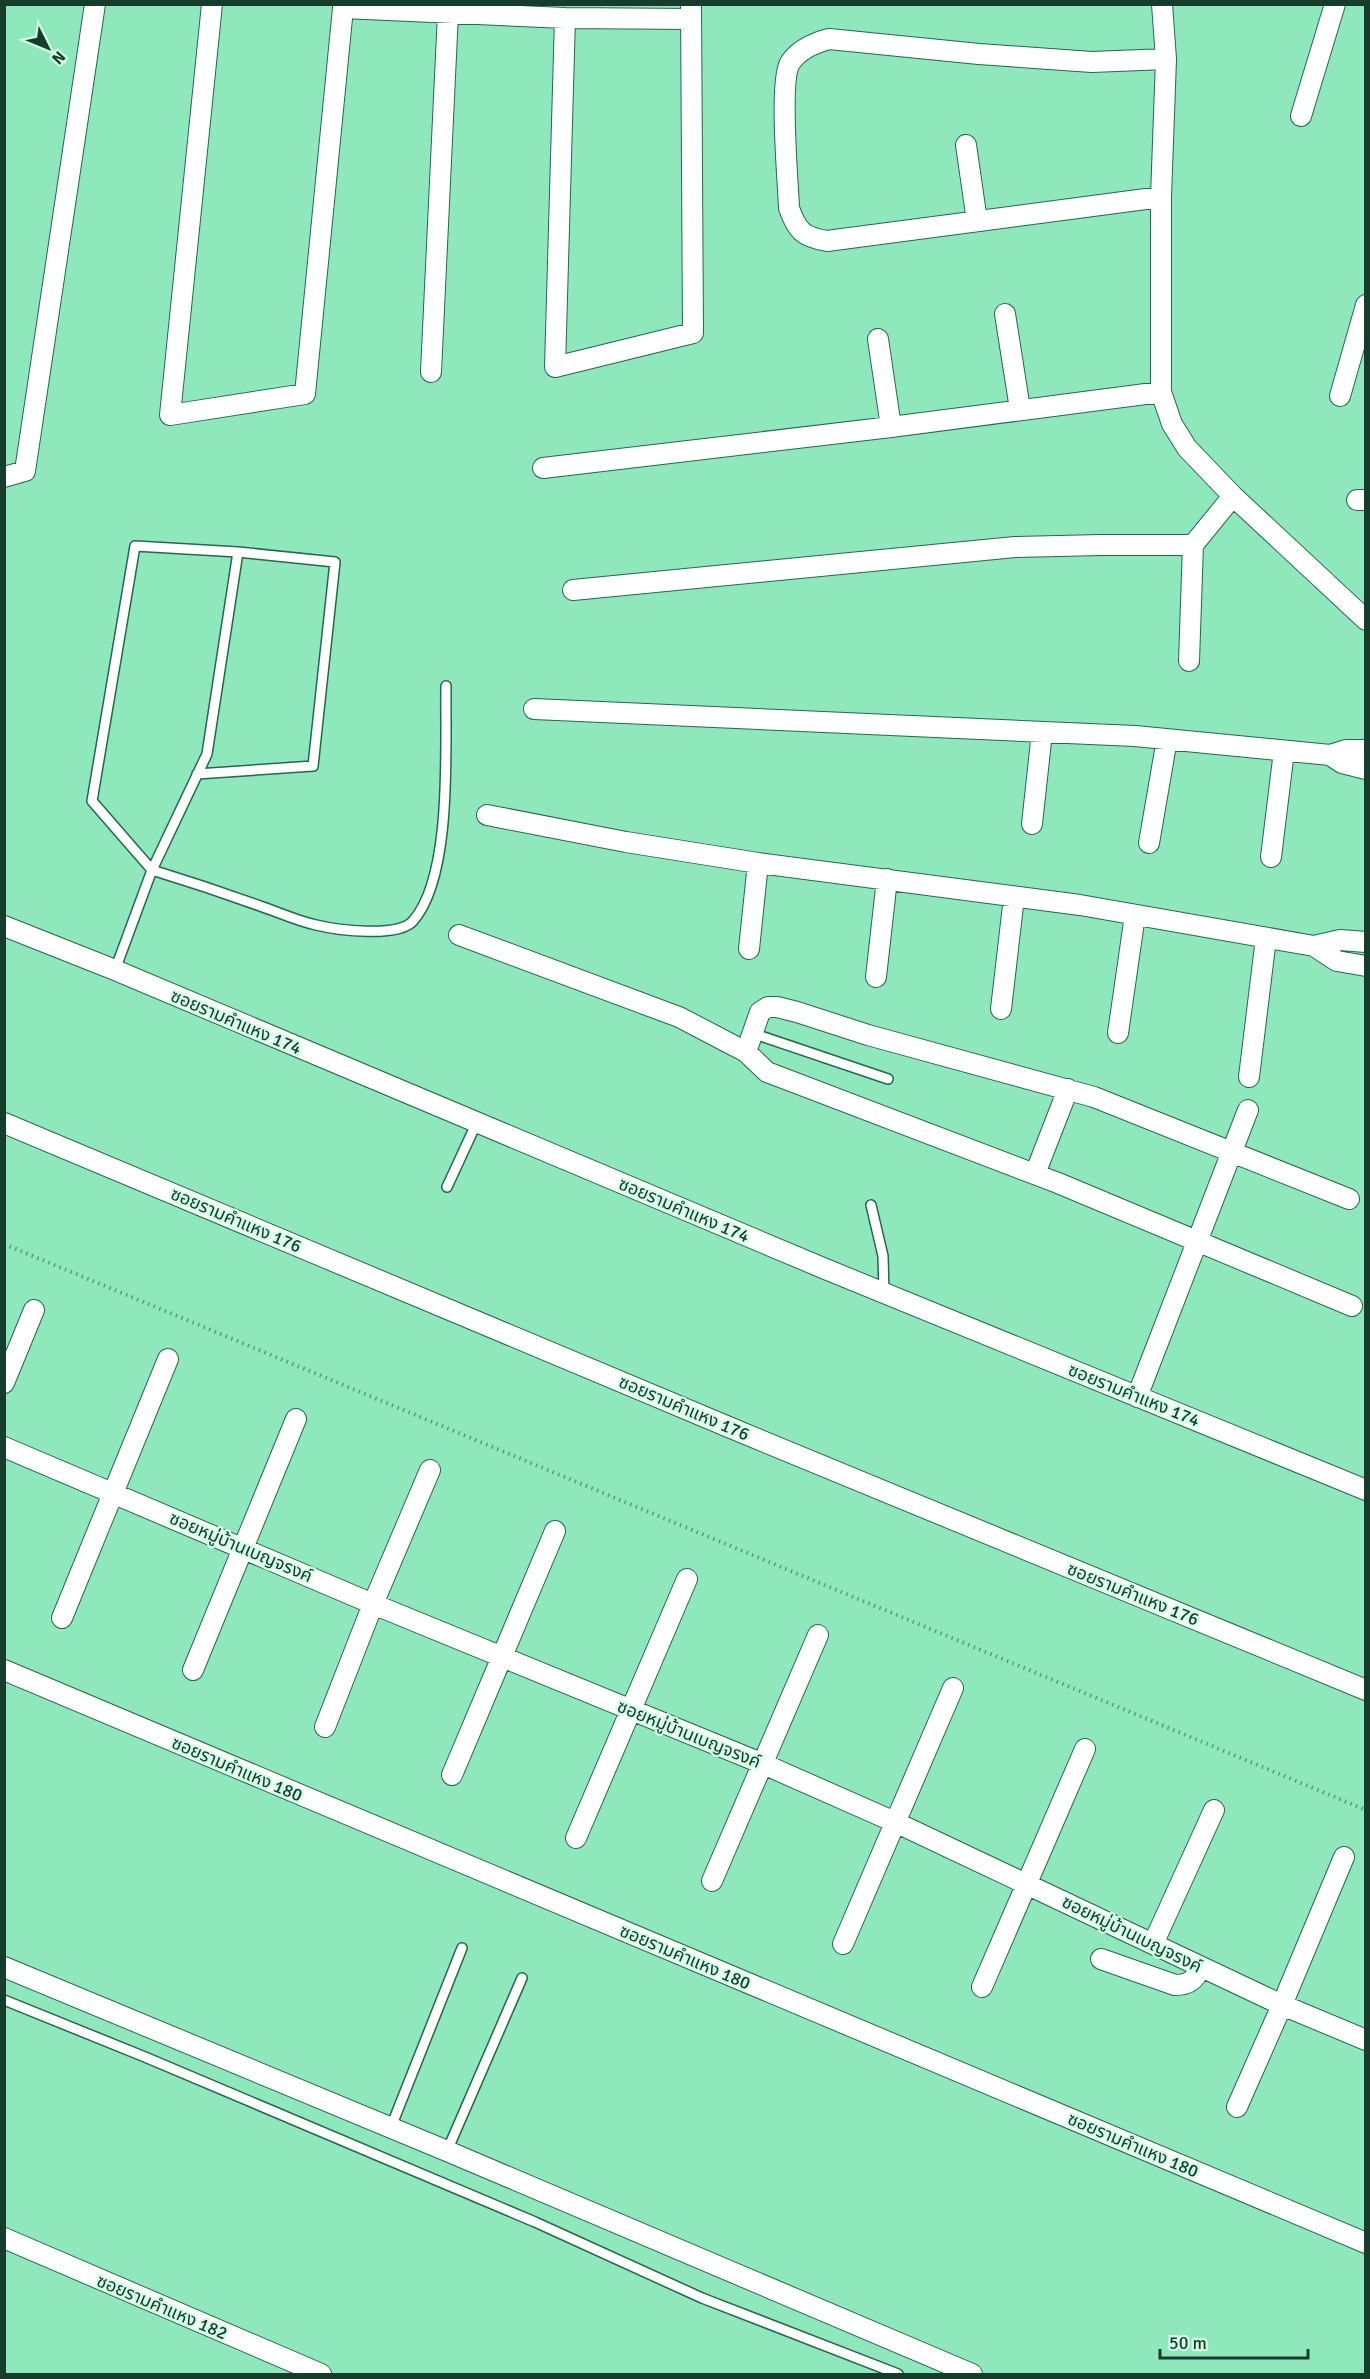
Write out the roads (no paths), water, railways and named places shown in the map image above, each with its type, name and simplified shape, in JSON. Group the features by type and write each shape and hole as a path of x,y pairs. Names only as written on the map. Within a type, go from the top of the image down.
{"street":[{"path":"4,477 25,471 95,4"},
{"path":"212,4 170,415 305,394 343,6 564,18 691,12 693,333 555,367 564,18"},
{"path":"1162,4 1166,59 1161,197 1161,392 1172,424 1187,448 1233,496 1365,620"},
{"path":"1301,117 1335,4"},
{"path":"430,372 448,13"},
{"path":"1161,197 827,241 811,238 801,232 795,224 789,208 785,86 789,65 796,56 807,47 829,39 979,54 1092,62 1166,59"},
{"path":"966,145 977,221"},
{"path":"1340,396 1365,305"},
{"path":"1005,314 1020,410"},
{"path":"878,339 891,427"},
{"path":"543,468 1161,392"},
{"path":"1189,661 1193,545 1233,496"},
{"path":"573,590 1015,547 1193,545"},
{"path":"534,709 1167,739 1329,755 1346,750 1365,750"},
{"path":"1032,824 1042,732"},
{"path":"1149,843 1167,739"},
{"path":"1271,857 1284,752"},
{"path":"1329,755 1342,763 1365,769"},
{"path":"487,815 626,842 759,863 1135,915 1314,946 1340,940 1365,942"},
{"path":"749,949 759,863"},
{"path":"876,977 887,879"},
{"path":"1001,1009 1014,897"},
{"path":"1118,1033 1135,915"},
{"name":"ซอยรามคำแหง 174","path":"4,926 115,970 884,1293 1365,1491"},
{"path":"459,935 749,1043 767,1072 1035,1174 1352,1305"},
{"path":"1249,1077 1266,938"},
{"path":"1314,946 1337,961 1365,966"},
{"path":"749,1043 760,1012 768,1007 777,1007 868,1035 1094,1097 1349,1199"},
{"path":"1035,1174 1068,1089"},
{"path":"1137,1397 1248,1110"},
{"name":"ซอยรามคำแหง 176","path":"4,1124 1365,1690"},
{"path":"4,1383 34,1310"},
{"path":"62,1618 168,1359"},
{"path":"193,1670 296,1419"},
{"name":"ซอยหมู่บ้านเบญจรงค์","path":"4,1448 373,1604 761,1763 897,1823 1282,2005 1365,2040"},
{"path":"325,1726 373,1604 430,1470"},
{"path":"452,1775 555,1531"},
{"path":"576,1838 687,1579"},
{"path":"712,1881 818,1635"},
{"name":"ซอยรามคำแหง 180","path":"4,1671 1365,2243"},
{"path":"843,1944 897,1823 953,1688"},
{"path":"982,1987 1085,1749"},
{"path":"1153,1944 1214,1810"},
{"path":"1237,2107 1344,1857"},
{"path":"1101,1959 1175,1985 1185,1985 1191,1982 1202,1967"},
{"path":"4,1967 391,2127 972,2374"},
{"name":"ซอยรามคำแหง 182","path":"4,2238 321,2374"}],"lane":[{"path":"197,774 313,766 335,562 238,552 135,546 92,801 152,870 316,925 364,931 397,929 412,923 425,903 435,872 444,828 446,686"},
{"path":"115,970 152,870 207,754 238,552"},
{"path":"749,1043 888,1078"},
{"path":"447,1187 477,1122"},
{"path":"872,1205 883,1256 884,1293"},
{"path":"391,2127 462,1948"},
{"path":"447,2151 522,1978"},
{"path":"4,2000 535,2222 702,2298 898,2374"}]}
